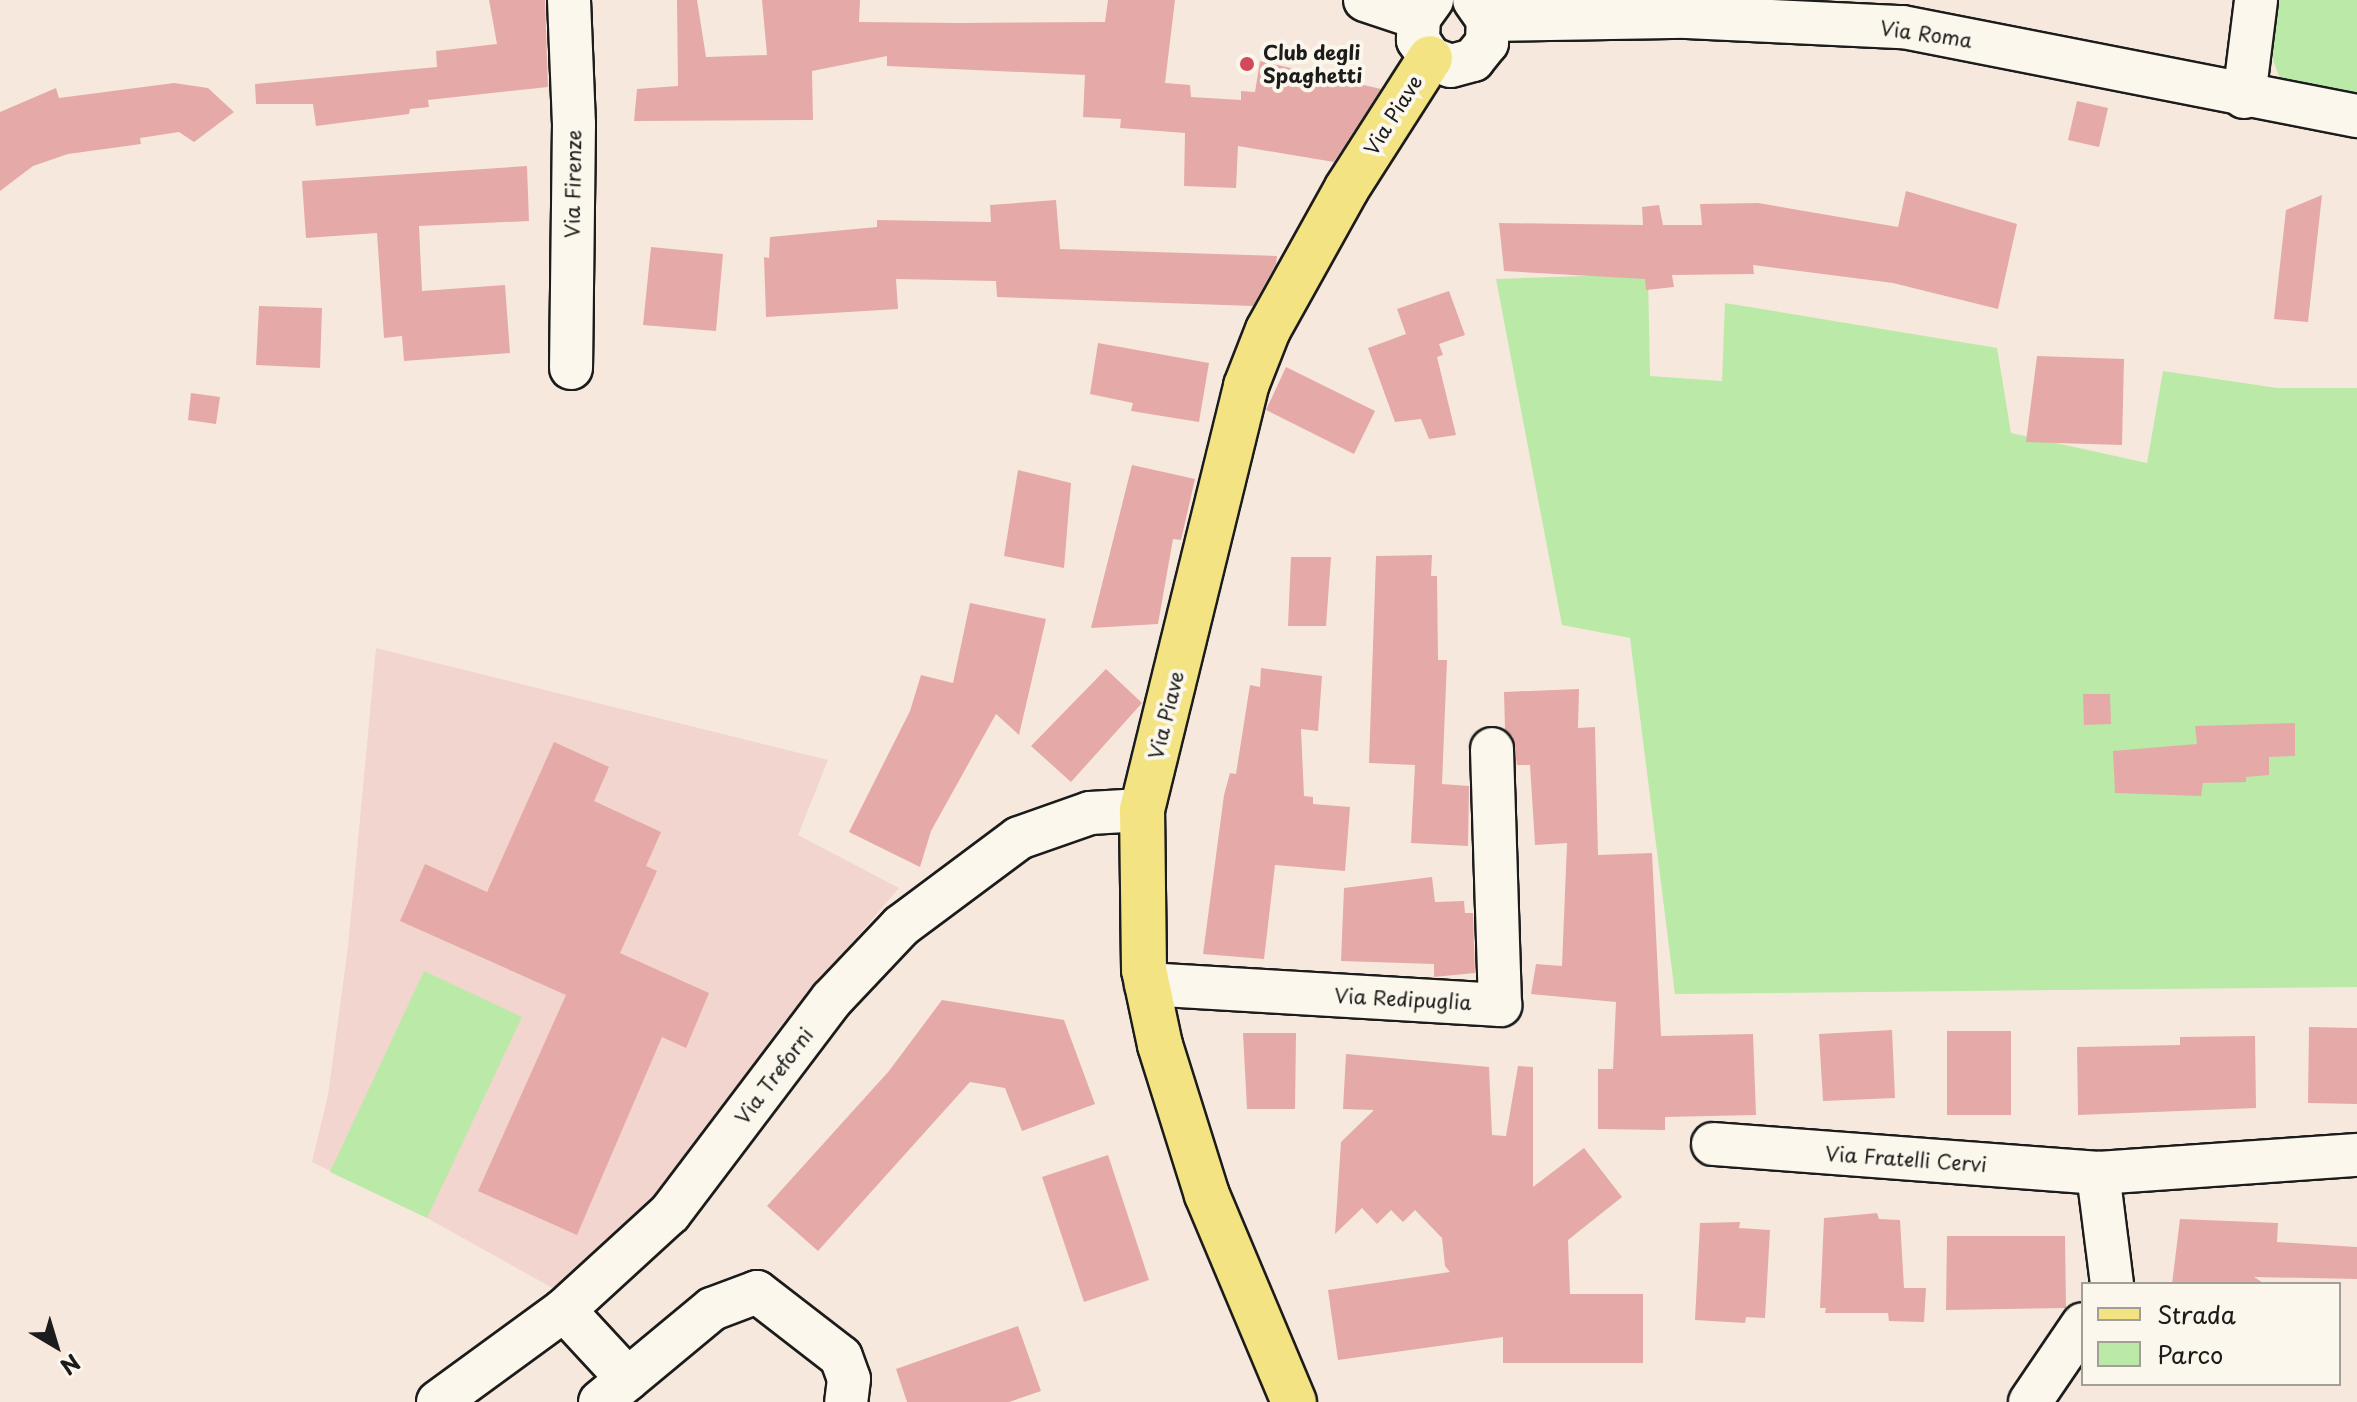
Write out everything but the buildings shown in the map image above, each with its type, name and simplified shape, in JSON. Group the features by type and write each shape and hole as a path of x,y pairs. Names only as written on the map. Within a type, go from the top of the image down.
{"main road":[{"name":"Via Piave","path":"1294,1402 1207,1195 1146,984 1140,913 1142,810 1246,386 1268,330 1304,265 1408,15"}],"street":[{"name":"Via Firenze","path":"569,0 574,124 571,368"},
{"path":"2244,97 2256,0"},
{"name":"Via Roma","path":"1408,15 1451,66 1473,60 1487,43 1481,10 1903,27 2244,97 2357,116"},
{"name":"Via Redipuglia","path":"1146,984 1500,1005 1492,749"},
{"name":"Via Treforni","path":"438,1402 564,1310 670,1213 832,999 901,926 1019,838 1090,813 1142,810"},
{"name":"Via Fratelli Cervi","path":"1713,1144 2098,1173 2357,1155"},
{"path":"2098,1173 2112,1282"},
{"path":"564,1310 614,1390 712,1309 757,1292 841,1357 849,1379 846,1402"},
{"path":"2030,1402 2081,1327"}],"shaded area":[{"path":"376,648 828,760 798,835 899,888 779,1028 672,1178 556,1290 427,1218 312,1162 328,1095 348,947"}],"green space":[{"path":"2274,0 2357,0 2357,111 2281,81 2273,60"},
{"path":"1648,274 1650,376 1722,381 1725,303 1997,348 2011,433 2147,463 2163,371 2277,388 2357,388 2357,987 1675,994 1630,638 1562,625 1496,279"},
{"path":"424,971 522,1017 427,1218 330,1172"}],"place":[{"name":"Club degli Spaghetti","path":"1247,64"}]}
